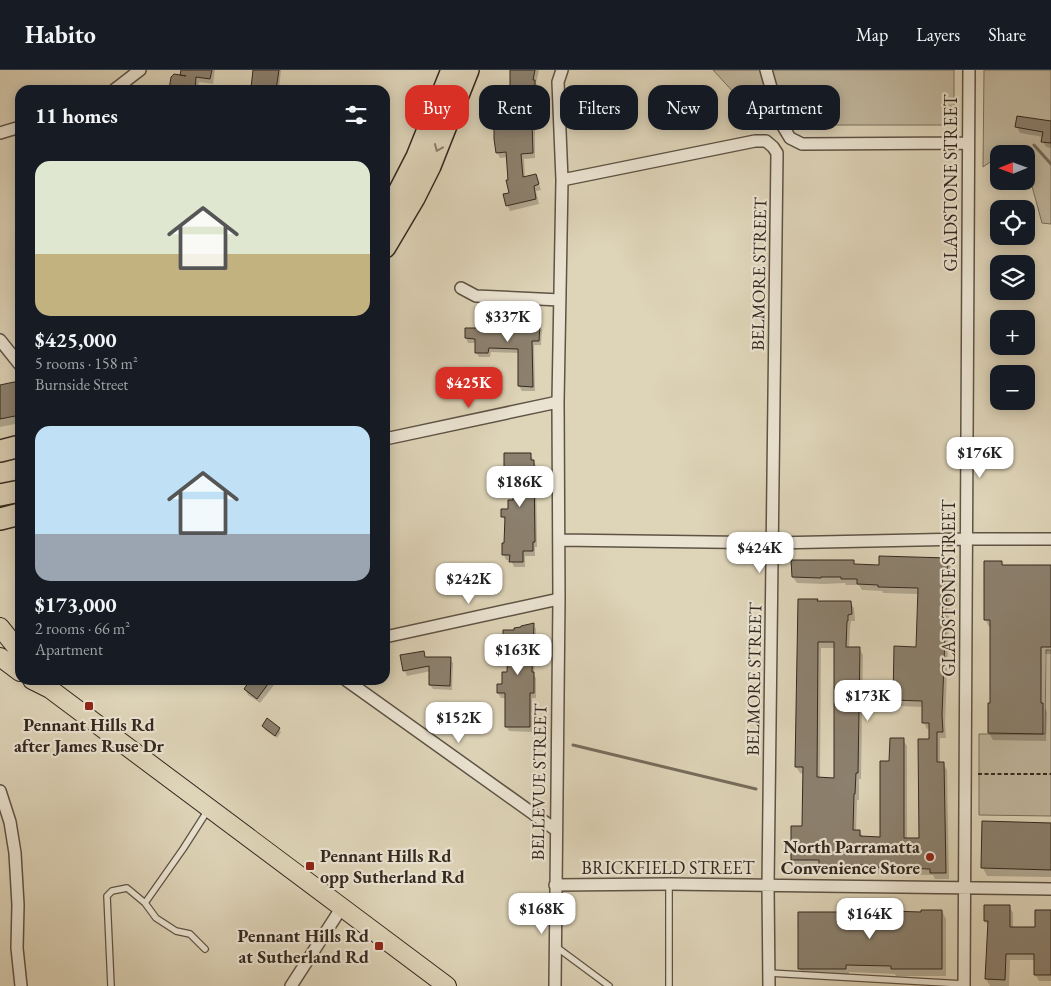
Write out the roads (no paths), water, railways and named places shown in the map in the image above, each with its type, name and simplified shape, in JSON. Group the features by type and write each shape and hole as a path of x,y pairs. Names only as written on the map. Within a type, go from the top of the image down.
{"highway":[{"path":"446,85 452,70"},
{"path":"390,239 430,166 468,70"},
{"path":"390,189 405,163 429,130"},
{"path":"390,210 429,130"},
{"path":"0,451 15,447"},
{"path":"0,480 15,477"},
{"path":"0,495 15,492"},
{"path":"0,515 15,514"},
{"path":"0,520 15,515"}],"main road":[{"path":"0,657 15,668"},
{"path":"48,685 447,986"}],"street":[{"path":"120,85 140,70"},
{"name":"BELLEVUE STREET","path":"555,986 559,599 558,402 562,180 558,82 562,70"},
{"path":"766,70 781,124 790,138 802,144 968,143"},
{"name":"GLADSTONE STREET","path":"964,985 969,70"},
{"path":"0,133 15,128"},
{"name":"BELMORE STREET","path":"562,180 755,141 766,141 777,153 768,886 769,986"},
{"path":"461,288 476,296 560,300"},
{"path":"0,340 15,360"},
{"path":"390,438 558,402"},
{"path":"559,540 773,543 966,538 1051,539"},
{"path":"390,636 559,599"},
{"path":"353,685 556,830"},
{"path":"0,791 10,822 15,852 21,986"},
{"name":"BRICKFIELD STREET","path":"556,885 669,884 1051,889"},
{"path":"290,986 342,907"}],"lane":[{"path":"145,903 209,808"},
{"path":"669,884 669,986"},
{"path":"111,986 107,896 112,891 127,888 145,903 156,918 176,930 190,934 205,948"},
{"path":"555,946 609,986"},
{"path":"769,973 866,983 964,985"}],"waterway":[{"path":"1035,146 1051,164"},
{"path":"573,745 756,789"}],"place":[{"name":"Pennant Hills Rd after James Ruse Dr","path":"89,706"},
{"name":"North Parramatta Convenience Store","path":"930,857"},
{"name":"Pennant Hills Rd opp Sutherland Rd","path":"310,866"},
{"name":"Pennant Hills Rd at Sutherland Rd","path":"379,946"}]}
